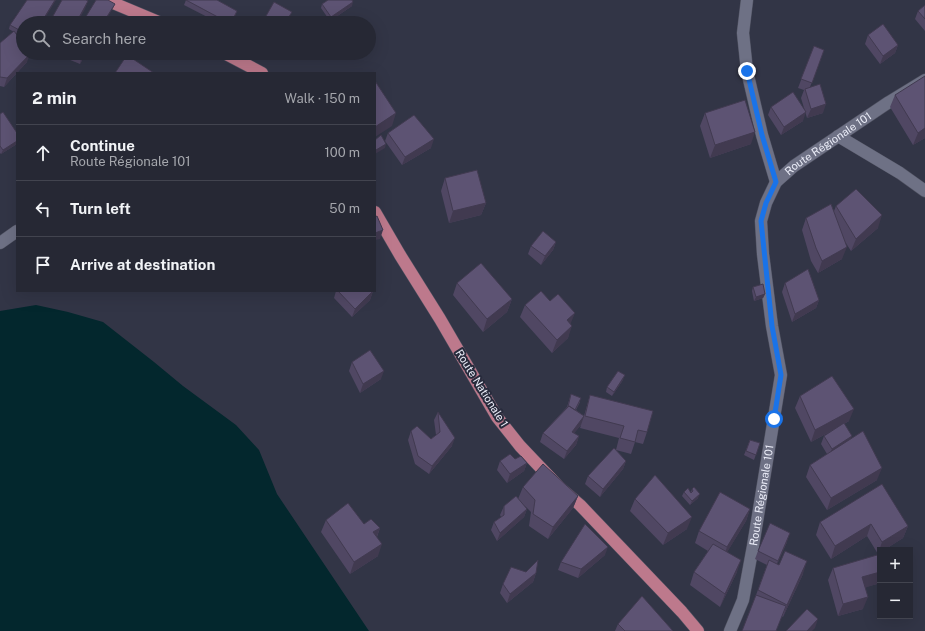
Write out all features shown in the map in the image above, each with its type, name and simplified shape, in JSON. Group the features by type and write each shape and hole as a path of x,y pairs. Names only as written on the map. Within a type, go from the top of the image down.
{"main road":[{"path":"106,0 144,16"},
{"path":"237,60 260,72"},
{"name":"Route Nationale 1","path":"376,214 497,417 520,446 580,505 682,612 698,631"}],"street":[{"path":"747,0 743,33 747,71 762,135 776,182"},
{"name":"Route Régionale 101","path":"730,631 743,600 781,375 772,326 761,221 766,203 776,182 794,166 925,80"},
{"path":"838,136 900,173 925,191"},
{"path":"0,243 16,232"}],"shaded area":[{"path":"36,305 103,322 183,386 236,425 259,450 277,494 369,631 0,631 0,311"}],"building":[{"path":"27,0 55,0 45,16 16,16"},
{"path":"62,0 88,1 80,16 53,16"},
{"path":"96,0 108,0 115,4 107,16 86,16"},
{"path":"186,0 217,0 237,11 234,16 216,16"},
{"path":"328,0 352,0 353,2 332,16 330,16 322,4"},
{"path":"274,2 292,12 289,16 266,16"},
{"path":"925,5 925,19 918,11"},
{"path":"16,16 16,28 10,25"},
{"path":"883,24 898,45 883,56 868,35"},
{"path":"14,31 16,34 16,60 24,60 7,78 0,77 0,43"},
{"path":"814,46 824,50 812,83 801,79"},
{"path":"124,60 134,60 152,72 116,72"},
{"path":"925,76 925,128 918,133 895,95"},
{"path":"376,83 396,113 376,126"},
{"path":"820,84 826,104 811,109 805,89"},
{"path":"793,92 806,112 784,127 771,107"},
{"path":"745,100 755,132 715,145 705,113"},
{"path":"3,112 16,132 16,142 3,150 0,146 0,114"},
{"path":"414,115 434,139 405,157 388,133"},
{"path":"381,135 386,144 376,150 376,139"},
{"path":"477,170 486,203 453,211 445,178"},
{"path":"856,189 882,215 856,239 836,206"},
{"path":"831,204 847,247 822,261 806,218"},
{"path":"376,216 383,230 376,233"},
{"path":"543,231 556,242 545,256 531,246"},
{"path":"481,263 512,299 487,319 457,283"},
{"path":"808,269 819,300 795,314 785,283"},
{"path":"763,284 765,294 756,297 753,287"},
{"path":"541,291 550,301 558,294 575,313 567,320 572,326 557,340 525,305"},
{"path":"339,292 372,292 355,309"},
{"path":"370,350 384,371 363,384 352,362"},
{"path":"618,371 625,375 614,392 607,387"},
{"path":"832,376 854,409 815,430 800,396"},
{"path":"571,394 581,398 575,410 569,406 568,407"},
{"path":"590,395 653,411 647,432 638,430 635,442 620,438 624,426 585,416"},
{"path":"569,406 584,416 572,432 579,436 567,451 543,433"},
{"path":"438,412 455,438 432,466 418,456 411,431 417,426 431,439 440,432"},
{"path":"844,423 852,436 832,449 824,436"},
{"path":"863,431 882,468 831,498 810,465"},
{"path":"750,440 760,443 756,455 746,451"},
{"path":"614,448 626,461 603,489 588,476"},
{"path":"510,454 515,459 521,456 527,463 510,474 500,461"},
{"path":"543,464 578,496 553,527 533,514 535,500 523,487"},
{"path":"655,475 692,517 668,533 635,499"},
{"path":"882,484 908,526 882,542 871,524 835,546 820,522"},
{"path":"694,487 700,494 692,501 684,492 688,488 691,493"},
{"path":"720,492 750,509 727,547 699,531"},
{"path":"516,496 527,509 500,533 494,522 504,515 504,506"},
{"path":"348,503 364,524 371,519 380,528 373,532 382,544 354,562 326,520"},
{"path":"770,523 790,533 778,561 758,551"},
{"path":"585,524 608,547 581,569 561,562"},
{"path":"713,544 741,560 725,594 694,572"},
{"path":"785,551 807,561 787,605 758,590 769,560 779,565"},
{"path":"877,555 877,573 862,577 868,597 843,604 833,568"},
{"path":"538,560 536,573 510,594 503,584 511,567 526,572"},
{"path":"756,595 786,606 776,631 742,631"},
{"path":"642,596 673,631 625,631 618,624"},
{"path":"807,609 818,619 807,631 786,631"}],"route":[{"path":"747,71 762,135 776,182 766,203 761,221 772,326 781,375 774,419"}]}
